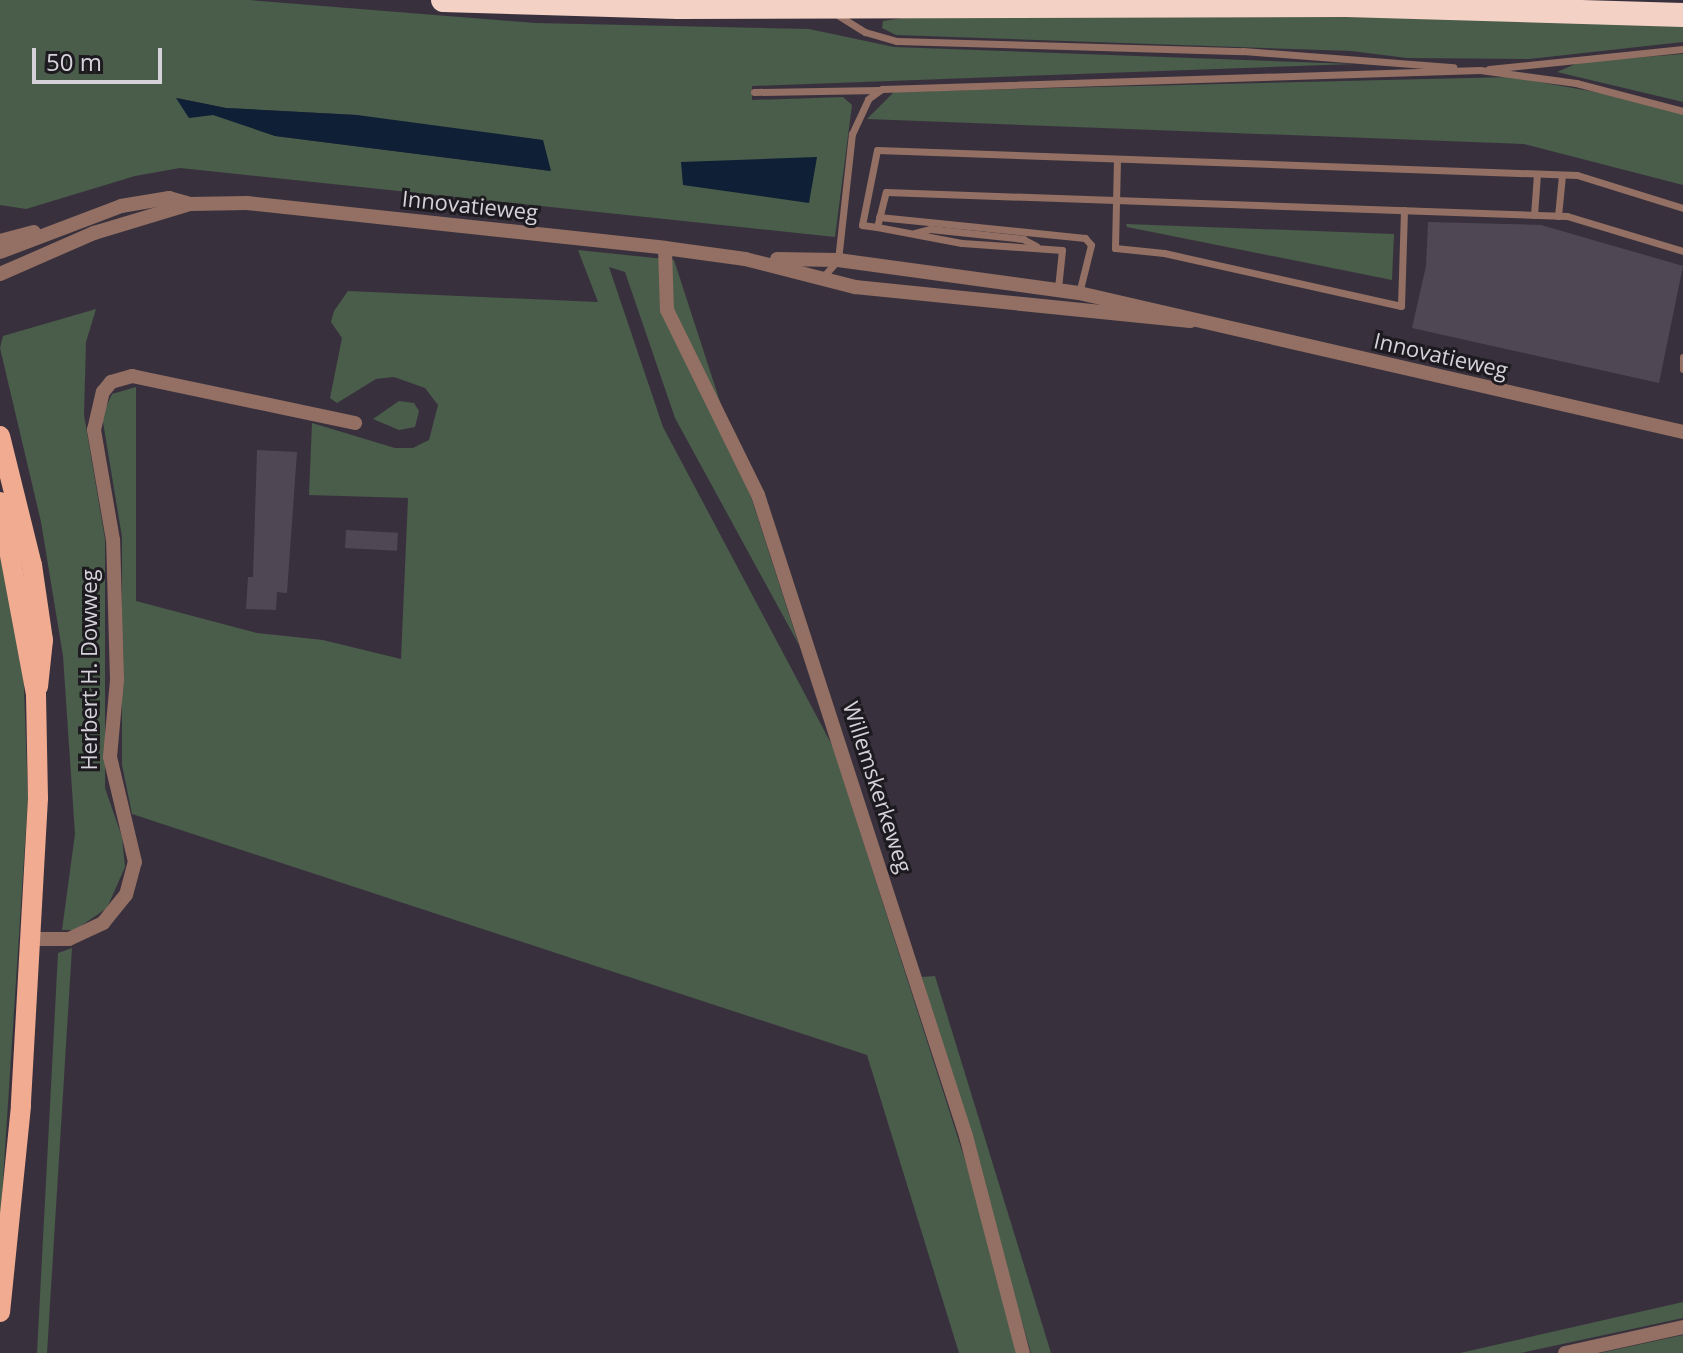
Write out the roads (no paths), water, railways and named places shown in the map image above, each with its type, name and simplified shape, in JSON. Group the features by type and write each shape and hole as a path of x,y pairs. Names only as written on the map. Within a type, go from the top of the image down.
{"highway":[{"path":"443,0 555,6 1331,4 1683,15"}],"main road":[{"name":"Herbert H. Dowweg","path":"0,436 32,565 43,640 36,695 31,939 0,1312"},
{"name":"Herbert H. Dowweg","path":"0,502 36,695"}],"street":[{"name":"Innovatieweg","path":"0,252 142,200 169,198 190,204"},
{"name":"Innovatieweg","path":"0,274 94,233 190,204 247,203 745,259 855,287 1190,321"},
{"name":"Innovatieweg","path":"0,241 51,231"},
{"name":"Willemskerkeweg","path":"665,248 662,286 667,310 758,495 966,1136 1023,1353"},
{"name":"Innovatieweg","path":"745,259 838,260 1058,289 1683,432"},
{"path":"1054,307 1058,289"},
{"path":"1071,310 1079,293"},
{"name":"Herbert H. Dowweg","path":"31,939 69,939 103,923 126,895 135,862 110,757 117,680 113,540 94,430 98,404 111,382 132,376 355,423"},
{"path":"1565,1353 1683,1327"}],"lane":[{"path":"825,6 865,32 897,41 1243,51 1480,70 1576,83 1683,111"},
{"path":"754,92 1480,70 1683,49"},
{"path":"823,277 838,260 852,134 868,99 882,89"},
{"path":"1058,289 1064,255 1062,250 962,243 862,225 877,150 1562,175 1683,208"},
{"path":"1117,159 1115,248 1164,253 1401,306 1404,210"},
{"path":"1534,215 1537,174"},
{"path":"1558,216 1562,175"},
{"path":"877,227 886,192 1558,216 1683,251"},
{"path":"879,217 1085,238 1091,245 1079,293"},
{"path":"916,220 930,229"},
{"path":"912,233 930,229 1023,239 1038,247"},
{"path":"1023,239 1038,232"},
{"path":"1683,357 1683,369"}],"water":[{"path":"176,98 226,108 357,115 543,140 551,171 275,136 213,115 189,118"},
{"path":"817,157 809,203 683,185 681,162"}]}
